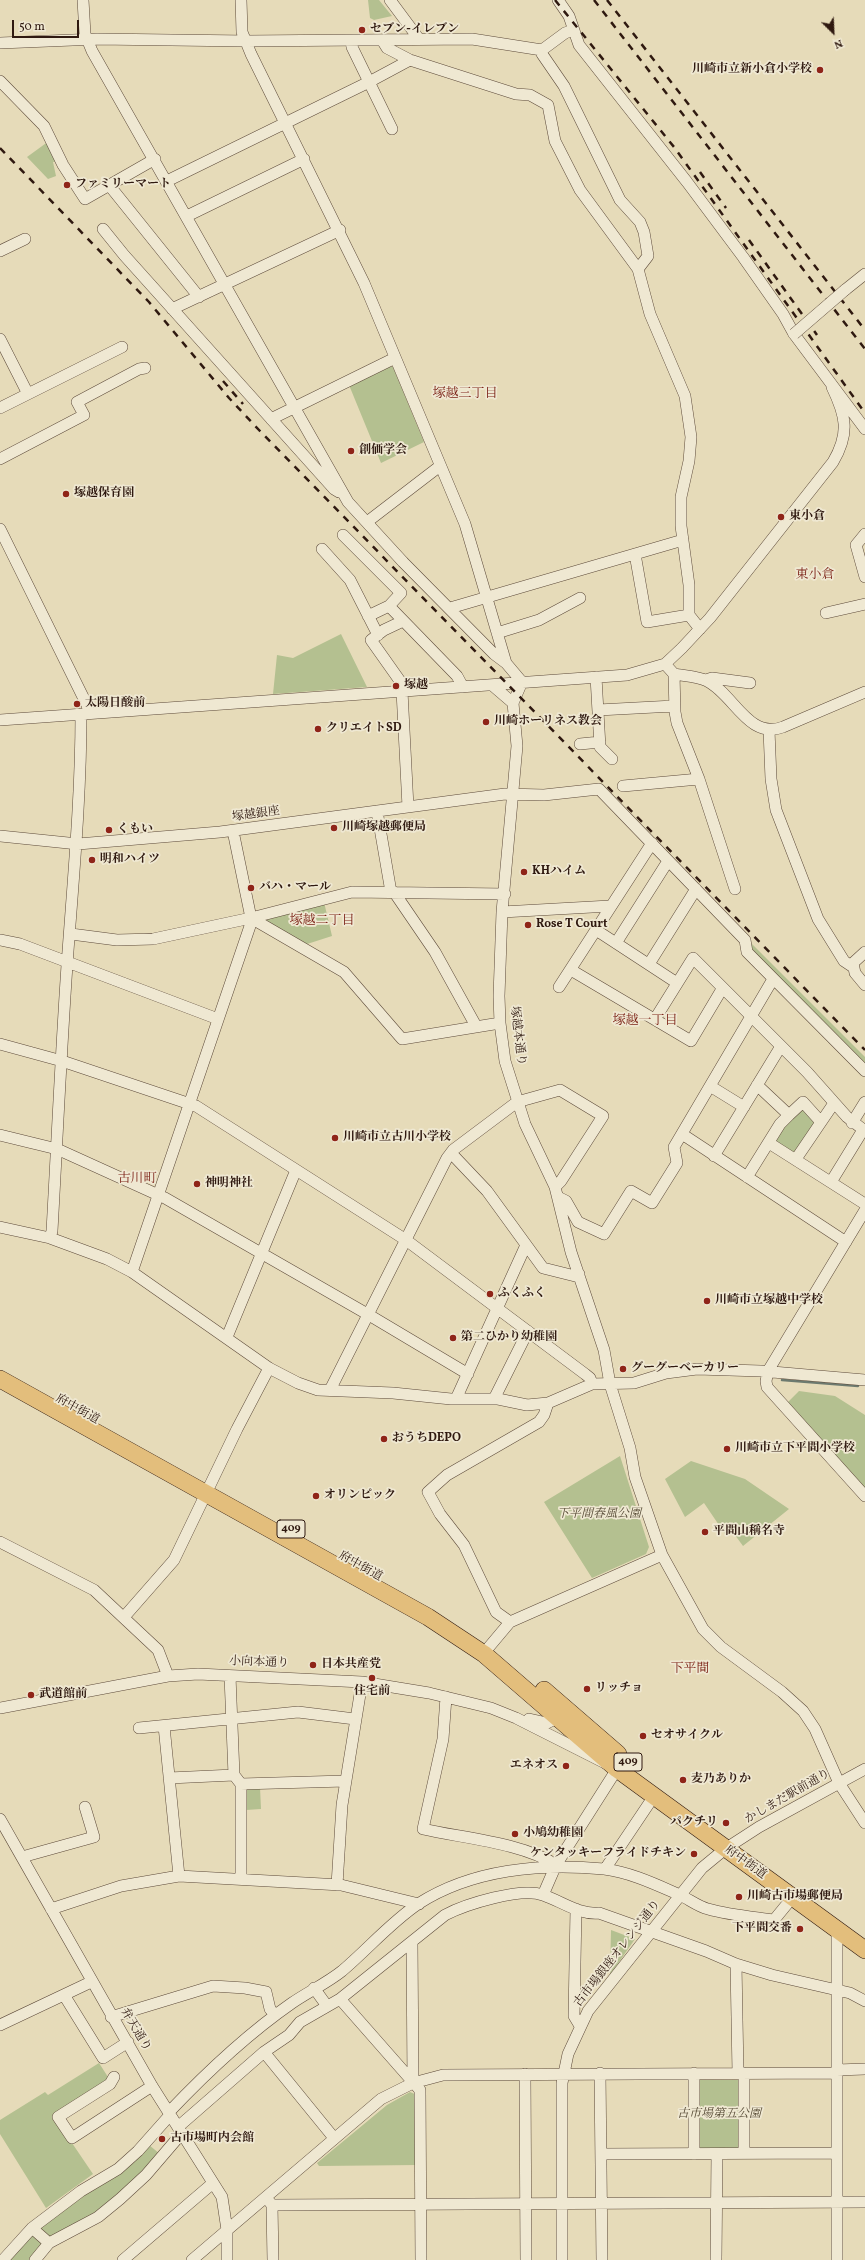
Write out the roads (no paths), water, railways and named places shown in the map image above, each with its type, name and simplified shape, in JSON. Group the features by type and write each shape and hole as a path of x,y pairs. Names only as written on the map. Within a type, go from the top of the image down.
{"highway":[{"name":"府中街道","path":"0,1369 208,1488 428,1617 484,1654 660,1789 685,1817"},
{"name":"府中街道","path":"0,1379 435,1609 490,1647 563,1714 617,1769 685,1817 725,1849 865,1950"}],"street":[{"path":"84,0 85,34 87,40 344,494 403,562 494,654 506,663 522,682"},
{"path":"241,0 242,32 285,122 340,230 465,524 506,663"},
{"path":"390,0 419,39"},
{"path":"558,0 569,16 579,45 683,176 743,257 783,314 794,334 832,387 865,429"},
{"path":"0,43 87,40 351,41 472,39 542,50 565,33 573,30"},
{"path":"382,40 387,48 410,60 516,94 530,95 548,105 555,141 580,190 638,269 650,314 685,396 691,437 689,461 681,497 683,540 689,585 689,615 700,629"},
{"path":"351,41 352,47 392,129"},
{"path":"542,50 542,54 564,86 620,200 640,222 644,232 648,256 638,269"},
{"path":"167,181 369,82 410,60"},
{"path":"0,81 44,126 63,165 85,199 155,159"},
{"path":"187,216 304,159"},
{"path":"109,185 199,297"},
{"path":"104,229 124,255 334,489 344,494"},
{"path":"172,309 340,230"},
{"path":"0,252 25,239"},
{"path":"794,334 865,274"},
{"path":"0,339 28,394"},
{"path":"0,408 122,347"},
{"path":"271,419 395,358"},
{"path":"0,459 84,415 77,402 139,369 145,368"},
{"path":"0,720 636,674 665,664 674,657 700,629 833,462 840,448 845,423 842,408 832,387"},
{"path":"845,423 865,429"},
{"path":"367,522 440,466"},
{"path":"0,529 87,705 85,713 78,844 68,963 52,1231 50,1238"},
{"path":"865,534 856,545 865,577"},
{"path":"343,535 401,593 389,606 368,616"},
{"path":"450,608 683,540"},
{"path":"322,549 350,580 378,635"},
{"path":"635,554 647,622 689,615"},
{"path":"497,633 539,620 580,598"},
{"path":"826,613 865,604"},
{"path":"389,606 457,676 462,687"},
{"path":"403,621 371,640 400,681 402,691 408,807"},
{"path":"665,664 674,674 706,680 712,678 750,684"},
{"path":"674,674 674,706 678,723 699,779 735,889"},
{"path":"596,677 600,747 612,758"},
{"path":"706,680 754,725 769,730 783,727 865,692"},
{"path":"492,685 512,703 522,682"},
{"name":"塚越本通り","path":"512,703 517,746 505,894 502,912 500,1023 505,1062 517,1102 534,1145 557,1192 571,1252 604,1350 610,1384 630,1448 635,1477 662,1555 703,1629 721,1647 782,1692 803,1711 815,1729 839,1783 865,1823"},
{"path":"598,710 674,706"},
{"path":"769,730 771,779 776,810 818,919 844,961 853,965 865,985"},
{"path":"580,744 600,742"},
{"path":"623,786 699,779"},
{"name":"塚越銀座","path":"0,836 78,844 233,831 505,794 544,795 599,789 745,940 747,952 865,1071"},
{"path":"377,811 392,892 435,952 476,1026"},
{"path":"132,1272 250,926 251,918 233,831"},
{"path":"559,987 652,843"},
{"path":"616,943 668,861"},
{"path":"649,964 696,889"},
{"path":"71,934 117,940 153,939 251,918 352,892 505,894"},
{"path":"502,912 610,906"},
{"path":"251,918 344,972 402,1038 500,1023"},
{"path":"596,930 677,983"},
{"path":"0,940 20,944 218,1019"},
{"path":"853,965 865,952"},
{"path":"655,1019 693,958 722,989 781,1046 852,1123 864,1131 831,1182"},
{"path":"571,970 691,1041 722,989"},
{"path":"330,1390 446,1158 451,1153 517,1102 560,1090 603,1116 561,1181 557,1192 566,1201 578,1222 604,1234 631,1190 652,1203 677,1163 674,1148 773,979"},
{"path":"0,1044 62,1061 190,1104 406,1240 585,1374 592,1384"},
{"path":"714,1156 781,1046"},
{"path":"757,1085 789,1115"},
{"path":"710,1086 744,1107"},
{"path":"747,1177 780,1124 803,1102 821,1122"},
{"path":"852,1123 865,1102"},
{"path":"796,1159 834,1103"},
{"path":"682,1134 846,1242"},
{"path":"0,1135 57,1149 159,1195 369,1314 468,1374"},
{"path":"769,1143 865,1204"},
{"path":"451,1153 488,1191 543,1268 575,1276 579,1274"},
{"path":"226,1337 296,1170"},
{"path":"865,1210 768,1371 766,1381 767,1387 865,1496"},
{"path":"0,1227 50,1238 107,1259 132,1272 268,1368 298,1383 318,1390 393,1393 456,1399 494,1399 527,1405 548,1403 592,1384 634,1383 666,1373 697,1369 768,1371 865,1380"},
{"path":"456,1399 526,1246"},
{"path":"494,1399 528,1330"},
{"path":"124,1617 174,1560 268,1368"},
{"path":"510,1622 496,1612 464,1545 440,1514 428,1492 447,1475 539,1422 548,1403"},
{"path":"0,1542 94,1590 158,1650 164,1660 168,1676"},
{"path":"490,1647 510,1622 662,1555"},
{"name":"小向本通り","path":"0,1708 168,1676 198,1674 362,1682 446,1697 516,1718"},
{"path":"230,1676 232,1718 238,1779 242,1880"},
{"path":"337,1885 338,1841 345,1781 362,1682"},
{"path":"446,1697 443,1739 423,1829 517,1849 548,1860 556,1866"},
{"path":"139,1728 298,1712 355,1718"},
{"path":"516,1718 547,1723 563,1714"},
{"path":"516,1718 617,1769 556,1866 543,1894"},
{"path":"164,1726 179,1876"},
{"name":"かしまだ駅前通り","path":"725,1849 865,1769"},
{"path":"169,1778 345,1781"},
{"path":"605,1869 654,1796"},
{"path":"22,1857 94,1837 85,1807"},
{"name":"弁天通り","path":"0,1819 111,2017 128,2042 152,2086 222,2197 227,2230 227,2260"},
{"name":"古市場銀座オレンジ通り","path":"562,2260 562,2083 568,2054 588,2011 702,1868 725,1849"},
{"path":"3,2260 32,2228 81,2191 118,2169 138,2151 204,2074 275,2015 314,1988 341,1972 378,1937 419,1904 472,1879 503,1872 556,1866 605,1869 623,1873 681,1896 707,1909 774,1920 792,1898"},
{"path":"51,1908 121,1886 179,1876 337,1885 419,1904"},
{"path":"35,2260 49,2243 98,2217 146,2175 180,2130 264,2052 289,2034 300,2022 340,1999 445,1916 460,1908 479,1901 529,1892 543,1894 576,1909 598,1913 736,1964 772,1975 850,1993 865,2001"},
{"path":"576,1909 574,2016 580,2026"},
{"path":"837,1930 837,2260"},
{"path":"412,1942 413,2083"},
{"path":"736,1964 744,2154"},
{"path":"0,2025 92,1982"},
{"path":"111,2017 214,1986 245,1988 266,1992 270,2009 275,2015"},
{"path":"314,1988 327,2006"},
{"path":"64,1995 103,2058 128,2042"},
{"path":"340,1999 420,2090 422,2260"},
{"path":"264,2052 334,2138"},
{"path":"192,2260 227,2230 269,2201 334,2138 381,2099 413,2083 442,2075 741,2073 865,2069"},
{"path":"600,2073 602,2260"},
{"path":"694,2073 694,2154"},
{"path":"525,2074 526,2260"},
{"path":"114,2076 110,2084 58,2117 72,2138 152,2086"},
{"path":"601,2154 836,2153"},
{"path":"716,2260 715,2203 717,2154"},
{"path":"123,2260 213,2183"},
{"path":"269,2201 422,2205 526,2203 865,2202"},
{"path":"269,2201 273,2260"},
{"path":"32,2228 49,2243"}],"waterway":[{"path":"782,1380 858,1386"}],"railway":[{"path":"555,0 674,147 865,413"},
{"path":"594,0 865,349"},
{"path":"607,0 865,330"},
{"path":"0,148 149,302 229,398 259,430 865,1050"},
{"path":"700,172 726,208"},
{"path":"749,240 817,335"},
{"path":"223,381 243,404"}],"place":[{"name":"セブン-イレブン","path":"362,30"},
{"name":"川崎市立新小倉小学校","path":"820,70"},
{"name":"ファミリーマート","path":"67,185"},
{"name":"創価学会","path":"351,451"},
{"name":"塚越保育園","path":"66,494"},
{"name":"東小倉","path":"781,517"},
{"name":"塚越","path":"396,686"},
{"name":"太陽日酸前","path":"77,704"},
{"name":"川崎ホーリネス教会","path":"486,722"},
{"name":"クリエイトSD","path":"318,729"},
{"name":"川崎塚越郵便局","path":"334,828"},
{"name":"くもい","path":"109,830"},
{"name":"明和ハイツ","path":"92,860"},
{"name":"KHハイム","path":"524,872"},
{"name":"バハ・マール","path":"251,888"},
{"name":"Rose T Court","path":"528,925"},
{"name":"川崎市立古川小学校","path":"335,1138"},
{"name":"神明神社","path":"197,1184"},
{"name":"ふくふく","path":"490,1294"},
{"name":"川崎市立塚越中学校","path":"707,1301"},
{"name":"第二ひかり幼稚園","path":"453,1338"},
{"name":"グーグーベーカリー","path":"623,1369"},
{"name":"おうちDEPO","path":"384,1439"},
{"name":"川崎市立下平間小学校","path":"727,1449"},
{"name":"オリンピック","path":"316,1496"},
{"name":"平間山稱名寺","path":"705,1532"},
{"name":"日本共産党","path":"313,1665"},
{"name":"住宅前","path":"372,1678"},
{"name":"リッチョ","path":"587,1689"},
{"name":"武道館前","path":"31,1695"},
{"name":"セオサイクル","path":"643,1736"},
{"name":"エネオス","path":"566,1766"},
{"name":"麦乃ありか","path":"683,1780"},
{"name":"パクチリ","path":"726,1823"},
{"name":"小鳩幼稚園","path":"515,1834"},
{"name":"ケンタッキーフライドチキン","path":"694,1854"},
{"name":"川崎古市場郵便局","path":"739,1897"},
{"name":"下平間交番","path":"800,1929"},
{"name":"古市場町内会館","path":"162,2139"}],"district":[{"name":"塚越三丁目","path":"465,395"},
{"name":"東小倉","path":"815,576"},
{"name":"塚越二丁目","path":"322,922"},
{"name":"塚越一丁目","path":"645,1022"},
{"name":"古川町","path":"137,1180"},
{"name":"下平間","path":"690,1670"}],"park label":[{"name":"下平間春風公園","path":"599,1515"},
{"name":"古市場第五公園","path":"719,2115"}]}
